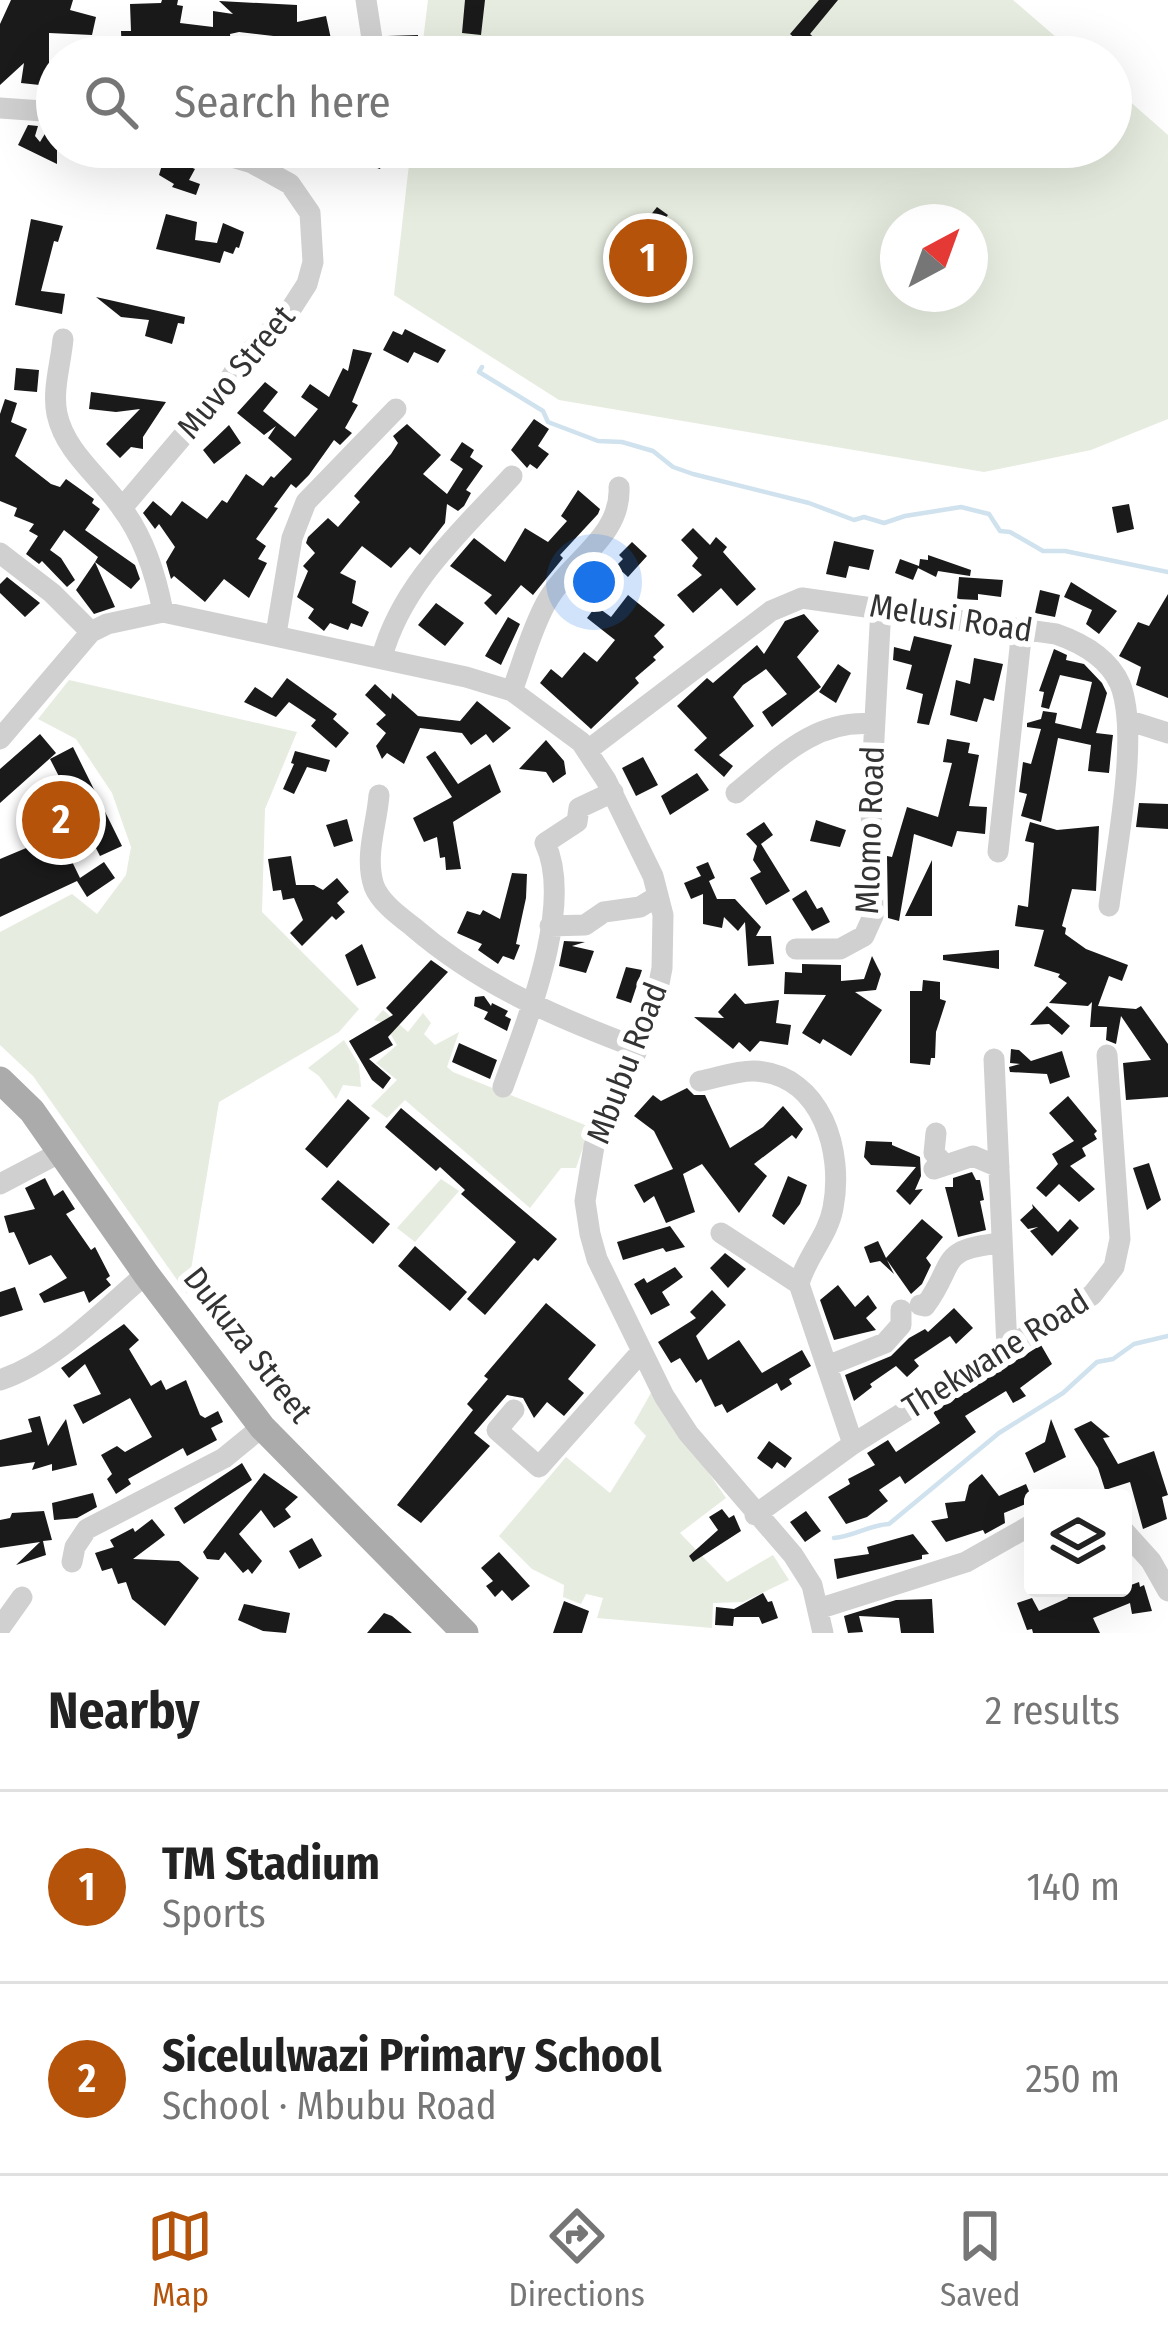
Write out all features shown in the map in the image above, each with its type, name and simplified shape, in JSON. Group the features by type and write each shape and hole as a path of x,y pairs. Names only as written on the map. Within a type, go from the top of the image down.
{"main road":[{"name":"Dukuza Street","path":"0,1080 32,1111 146,1274 262,1427 465,1633"}],"street":[{"path":"366,0 372,36"},
{"path":"0,108 36,111"},
{"name":"Muvo Street","path":"122,508 241,361 289,312 307,284 313,262 310,212 290,184 261,168"},
{"path":"63,339 57,416 76,454 122,508 145,548 163,612"},
{"path":"276,634 288,554 307,502 396,409"},
{"path":"382,656 388,632 416,584 512,476"},
{"path":"512,691 548,600 613,523 620,507 620,487"},
{"path":"0,553 52,593 91,632 0,740"},
{"name":"Melusi Road","path":"588,750 771,610 802,598 1056,634 1081,643 1097,656 1121,688 1127,720 1109,906"},
{"name":"Mlomo Road","path":"796,949 841,949 863,937 869,927 874,904 871,845 881,607"},
{"name":"Mbubu Road","path":"91,632 163,612 382,656 512,691 556,720 588,750 613,792 658,896 664,927 662,970 638,1048 598,1135 585,1202 597,1259 688,1433 793,1555 812,1586 823,1633"},
{"path":"998,852 1022,629"},
{"path":"1127,720 1168,733"},
{"name":"Mlomo Road","path":"736,793 820,729 851,722 874,724"},
{"path":"503,1088 532,1005 550,926 553,860 545,843 578,822 579,808 613,792"},
{"path":"379,795 370,846 374,886 385,902 499,989 638,1048"},
{"path":"550,926 584,925 604,912 640,907 658,896"},
{"name":"Thekwane Road","path":"755,1515 853,1444 1092,1294 1114,1268 1119,1223 1107,1055"},
{"path":"994,1059 1007,1348"},
{"path":"700,1081 755,1071 788,1081 808,1095 824,1118 836,1168 833,1208 800,1284"},
{"path":"936,1133 934,1153 939,1167 998,1144"},
{"path":"0,1184 61,1151"},
{"path":"973,1156 999,1168"},
{"path":"721,1233 800,1284 853,1444"},
{"path":"827,1366 885,1343 910,1307 925,1306 939,1287 944,1264 956,1252 1002,1243"},
{"path":"0,1380 59,1347 146,1274"},
{"path":"514,1410 497,1430 539,1467 642,1351"},
{"path":"72,1562 87,1529 224,1458 262,1427"},
{"path":"818,1609 966,1562 1024,1529"},
{"path":"1132,1539 1168,1591"},
{"path":"0,1628 22,1598"}],"shaded area":[{"path":"428,0 1013,0 1055,36 424,36"},
{"path":"1132,103 1168,135 1168,419 1091,450 984,472 559,400 394,295 409,168 1132,168"},
{"path":"69,680 297,732 265,809 262,912 359,1009 339,1032 219,1102 187,1294 33,1076 0,1045 0,932 72,894 97,914 126,875 131,847 112,793 76,739 38,719"},
{"path":"383,1010 408,1032 423,1013 431,1023 424,1034 435,1045 459,1032 447,1067 453,1072 590,1127 576,1168 561,1168 530,1208 405,1100 387,1118 371,1106 397,1080 376,1063 397,1045 384,1023 374,1020"},
{"path":"344,1040 359,1065 361,1087 343,1085 336,1099 308,1068"},
{"path":"441,1179 459,1191 415,1242 397,1228"},
{"path":"652,1391 726,1498 680,1533 727,1582 773,1555 789,1580 743,1602 713,1603 712,1628 597,1618 603,1598 586,1594 581,1604 563,1597 564,1585 532,1569 499,1536 566,1457 610,1493 646,1436 634,1423"}],"building":[{"path":"11,0 73,0 70,10 96,17 92,35 36,36 36,85 21,83 24,63 0,85 0,24"},
{"path":"178,0 177,5 183,6 180,23 213,27 213,11 233,14 219,1 297,5 297,22 326,16 330,36 239,32 230,36 121,36 121,31 131,31 130,4"},
{"path":"465,0 485,0 481,35 462,33"},
{"path":"819,0 838,0 812,36 790,34"},
{"path":"28,125 36,126 36,154 18,145"},
{"path":"161,168 195,169 189,180 200,184 196,195 172,187 159,175"},
{"path":"657,207 668,215 640,249 630,241"},
{"path":"166,214 197,222 195,240 217,243 223,223 244,232 239,248 233,254 224,251 220,263 156,249"},
{"path":"31,219 63,226 58,242 54,241 41,291 65,294 62,314 15,305"},
{"path":"96,297 185,317 184,324 178,323 172,344 145,336 149,320 121,317"},
{"path":"405,329 446,350 438,363 414,352 408,363 383,350 393,331 402,335"},
{"path":"353,349 372,353 352,402 358,405 345,428 352,433 340,445 334,440 309,475 296,488 291,484 274,507 278,508 256,539 266,546 258,559 267,563 249,598 224,579 205,602 174,576 171,579 166,562 175,547 159,524 155,529 143,513 153,501 171,516 182,501 207,519 222,500 227,503 246,474 263,486 274,478 292,459 268,438 276,426 264,435 237,413 265,382 278,392 263,411 295,437 318,409 301,397 310,384 329,397 343,368 348,371"},
{"path":"16,368 39,370 37,392 14,390"},
{"path":"91,392 166,402 143,437 143,449 131,447 120,458 106,444 140,409 89,409"},
{"path":"5,399 17,403 11,422 27,429 15,456 51,484 60,487 66,479 94,499 92,503 100,509 85,530 135,565 140,579 131,589 64,530 50,550 75,580 67,587 42,561 39,564 26,554 38,536 29,531 34,524 14,516 17,508 0,501 0,414"},
{"path":"534,419 549,429 538,446 549,454 537,469 530,464 527,468 511,450"},
{"path":"407,424 441,455 423,474 447,494 463,469 450,460 462,442 474,450 470,457 483,466 466,490 471,493 464,506 458,511 447,504 445,523 420,555 410,547 391,568 362,546 340,573 356,581 352,603 369,612 362,627 351,623 348,630 330,623 324,631 308,618 314,609 297,597 308,571 303,566 315,553 306,543 308,537 328,518 338,527 360,502 354,496 391,454 398,443 393,436"},
{"path":"229,425 241,443 214,464 203,450"},
{"path":"578,490 600,509 598,514 560,555 563,558 533,595 521,585 496,615 484,603 492,595 450,566 474,538 505,562 525,528 548,542 567,521 561,516"},
{"path":"1129,504 1134,529 1117,533 1112,507"},
{"path":"693,528 710,545 716,537 727,547 723,552 756,589 737,606 721,588 693,613 677,595 702,575 692,566 698,558 681,540"},
{"path":"834,541 874,550 869,570 849,566 846,578 826,574"},
{"path":"632,542 647,556 628,577 616,566 623,559 619,555"},
{"path":"928,555 971,570 970,576 938,571 936,577 918,568 913,580 895,573 900,559 919,566 920,559 928,560"},
{"path":"95,562 115,607 94,614 76,590"},
{"path":"7,577 40,603 25,617 0,593 0,584"},
{"path":"959,577 1003,580 1001,597 978,594 978,600 957,599"},
{"path":"1071,582 1117,611 1099,634 1086,624 1092,610 1064,597"},
{"path":"1040,590 1060,595 1055,617 1035,613"},
{"path":"1168,594 1168,698 1136,685 1141,667 1119,656 1138,622 1149,626"},
{"path":"628,595 665,625 654,636 664,647 635,678 639,683 591,729 540,683 551,669 562,678 584,652 597,662 615,640 587,618 596,606 611,617"},
{"path":"436,603 464,623 445,646 418,625"},
{"path":"804,614 819,631 797,657 821,687 772,727 762,712 787,694 766,669 743,685 733,697 754,726 719,755 733,766 724,777 694,750 707,738 677,706 707,678 713,683 757,645 764,654 785,621"},
{"path":"508,617 520,624 501,665 485,656"},
{"path":"914,636 952,645 929,725 917,723 923,694 906,689 912,665 893,660 894,647 910,651"},
{"path":"1054,649 1067,655 1066,660 1084,664 1102,683 1107,693 1096,733 1113,735 1109,773 1088,771 1091,745 1058,738 1041,822 1021,816 1027,794 1019,792 1023,762 1031,764 1041,729 1027,727 1027,723 1041,719 1043,711 1057,713 1055,723 1081,729 1092,682 1060,675 1049,709 1041,707 1044,692 1039,691"},
{"path":"974,658 1003,664 994,701 984,698 977,722 950,715 956,680 970,684"},
{"path":"838,664 851,673 836,703 819,692"},
{"path":"287,678 337,714 333,719 349,733 336,748 311,726 316,720 289,702 276,717 244,702 255,687 272,698"},
{"path":"375,684 418,716 460,721 477,701 511,728 493,743 486,734 471,745 462,733 420,728 404,764 387,753 382,759 376,746 386,733 376,724 386,715 365,695"},
{"path":"40,734 56,753 0,803 0,769"},
{"path":"947,739 970,743 968,753 979,755 969,806 987,807 985,834 957,831 952,847 914,834 899,921 888,918 887,856 892,857 907,807 938,817 952,763 943,762"},
{"path":"546,740 564,761 566,774 553,783 546,772 519,769"},
{"path":"73,747 122,846 100,856 50,759"},
{"path":"295,751 330,760 326,772 307,767 294,794 283,789"},
{"path":"435,751 458,784 490,764 501,792 453,822 461,869 446,870 437,837 424,842 413,818 452,797 426,757"},
{"path":"643,757 658,785 636,796 622,768"},
{"path":"697,773 709,790 670,815 661,796"},
{"path":"1139,803 1168,804 1168,829 1136,827"},
{"path":"46,808 80,878 104,862 115,878 87,897 77,881 0,917 0,859 31,846 20,820"},
{"path":"347,819 353,841 334,847 326,825"},
{"path":"816,820 846,830 840,847 810,841"},
{"path":"764,822 773,835 761,844 790,891 766,905 750,878 761,872 753,860 757,846 746,834"},
{"path":"1030,822 1057,830 1099,826 1096,891 1072,889 1062,926 1065,934 1086,949 1128,965 1122,981 1109,976 1098,1006 1141,1006 1168,1044 1168,1097 1126,1100 1123,1063 1151,1060 1121,1016 1116,1044 1106,1040 1107,1027 1090,1027 1092,1002 1088,1006 1049,1003 1067,983 1060,974 1034,966 1044,930 1015,926 1018,905 1028,907 1034,843 1025,841"},
{"path":"291,856 296,885 323,890 337,878 349,892 337,903 345,912 336,920 332,916 302,946 290,933 303,920 294,898 283,900 281,890 273,891 268,859"},
{"path":"932,860 932,916 905,916"},
{"path":"708,862 717,899 735,899 761,927 756,936 771,936 774,964 748,966 745,922 738,931 724,917 722,928 703,924 703,894 691,899 684,883 701,876 696,867"},
{"path":"512,873 527,874 516,944 520,945 514,960 503,956 498,964 478,950 482,944 457,933 467,911 480,915 483,910 500,919"},
{"path":"806,890 830,922 812,931 792,899"},
{"path":"564,941 585,942 572,946 594,951 586,973 559,966"},
{"path":"362,944 376,978 357,986 345,955"},
{"path":"999,950 999,969 943,960 943,955"},
{"path":"872,956 881,974 876,990 855,992 882,1010 851,1056 802,1033 826,995 784,994 785,972 802,973 802,964 841,965 841,981 864,979"},
{"path":"431,960 448,972 388,1037 393,1045 369,1059 391,1078 383,1089 372,1080 349,1041 393,1015 386,1008"},
{"path":"626,967 642,970 631,1003 616,998"},
{"path":"923,980 940,982 940,999 946,1001 930,1065 910,1063 910,991 922,991"},
{"path":"735,993 745,1004 779,1000 776,1023 791,1025 788,1045 760,1041 750,1052 739,1042 733,1049 694,1017 724,1018 718,1012"},
{"path":"484,996 491,1006 508,1011 507,1031 484,1019 488,1012 474,1006 475,997"},
{"path":"1047,1006 1070,1026 1062,1035 1049,1024 1030,1025"},
{"path":"459,1043 497,1060 490,1079 452,1062"},
{"path":"1011,1049 1031,1061 1062,1051 1070,1077 1050,1084 1047,1074 1010,1072 1009,1067 1020,1064 1010,1063"},
{"path":"687,1088 694,1095 705,1095 730,1148 763,1127 783,1106 803,1129 796,1139 792,1135 754,1164 767,1176 739,1213 702,1164 683,1174 695,1212 666,1223 654,1196 644,1203 634,1185 673,1169 654,1131 634,1116 653,1095 661,1101"},
{"path":"1068,1096 1097,1131 1097,1139 1082,1148 1086,1156 1070,1166 1095,1189 1079,1202 1059,1184 1046,1197 1036,1188 1058,1164 1052,1154 1074,1141 1049,1113"},
{"path":"348,1099 370,1118 327,1168 305,1149"},
{"path":"401,1108 557,1239 538,1261 534,1258 485,1315 467,1299 516,1242 461,1194 465,1190 440,1167 436,1171 385,1127"},
{"path":"866,1141 892,1142 920,1157 921,1176 915,1190 923,1189 910,1205 896,1191 916,1167 871,1165 864,1157"},
{"path":"1149,1163 1161,1200 1147,1210 1133,1168"},
{"path":"972,1172 980,1180 986,1230 958,1237 945,1187 953,1187 953,1178"},
{"path":"788,1176 807,1185 784,1225 772,1216"},
{"path":"45,1178 54,1196 63,1190 75,1209 66,1214 91,1250 95,1247 110,1276 106,1279 111,1285 89,1303 84,1291 44,1303 39,1294 67,1278 51,1255 29,1265 14,1232 9,1233 4,1216 35,1209 25,1188"},
{"path":"338,1180 390,1224 373,1244 321,1199"},
{"path":"1032,1204 1058,1232 1070,1219 1079,1228 1052,1256 1030,1231 1038,1227 1028,1229 1020,1220"},
{"path":"922,1219 943,1237 926,1258 931,1265 922,1284 911,1294 887,1260 894,1274 880,1261 870,1263 864,1247 878,1241 886,1258"},
{"path":"670,1226 685,1247 623,1260 617,1242"},
{"path":"415,1246 467,1292 450,1311 398,1266"},
{"path":"725,1253 746,1269 728,1288 710,1268"},
{"path":"675,1267 683,1277 662,1292 670,1305 651,1315 634,1284 644,1278 647,1283"},
{"path":"838,1285 855,1307 868,1295 877,1308 866,1318 876,1330 834,1340 820,1300"},
{"path":"15,1287 23,1310 0,1317 0,1292"},
{"path":"712,1290 726,1305 696,1336 708,1360 739,1340 762,1373 802,1350 811,1366 789,1379 792,1384 781,1391 777,1383 727,1413 722,1404 715,1407 701,1379 696,1383 680,1358 671,1363 658,1342 696,1318 690,1312"},
{"path":"546,1303 596,1345 568,1379 584,1393 564,1416 547,1402 534,1418 523,1398 507,1395 474,1433 490,1446 421,1523 397,1505 473,1410 467,1404 488,1379 484,1376"},
{"path":"954,1308 973,1328 956,1344 950,1336 914,1360 919,1366 907,1377 896,1366 854,1401 845,1375 891,1356"},
{"path":"124,1324 139,1340 129,1349 151,1386 161,1380 166,1390 186,1380 200,1415 205,1418 218,1411 223,1422 211,1428 217,1440 187,1456 183,1448 128,1479 131,1484 116,1494 101,1455 117,1446 125,1452 152,1437 130,1398 83,1424 73,1405 101,1394 85,1364 69,1378 61,1368"},
{"path":"1041,1345 1052,1364 1020,1388 1026,1396 1013,1403 1006,1391 965,1416 976,1432 905,1484 900,1476 879,1490 888,1501 867,1517 846,1524 828,1497 850,1484 848,1479 875,1465 867,1453 888,1440 896,1452 940,1423 933,1412"},
{"path":"40,1416 48,1446 66,1419 77,1465 52,1471 52,1464 32,1470 35,1462 0,1467 0,1440 32,1432 28,1419"},
{"path":"1051,1419 1066,1457 1034,1473 1025,1453 1045,1442"},
{"path":"1091,1421 1110,1437 1103,1438 1118,1464 1154,1451 1168,1495 1162,1497 1167,1519 1143,1529 1130,1482 1105,1489 1098,1468 1074,1429"},
{"path":"769,1441 792,1458 785,1468 777,1462 772,1469 757,1458"},
{"path":"242,1463 252,1480 184,1524 174,1508"},
{"path":"264,1473 298,1497 285,1509 291,1517 274,1528 261,1510 239,1534 262,1561 252,1574 248,1569 243,1573 225,1552 219,1560 207,1559 203,1552"},
{"path":"982,1474 999,1496 1026,1484 1028,1489 1024,1489 1024,1505 1004,1513 1005,1523 985,1534 983,1530 946,1542 931,1521 948,1518 945,1503 965,1501 969,1485"},
{"path":"93,1493 97,1507 77,1518 54,1520 52,1503"},
{"path":"722,1509 729,1518 734,1515 741,1531 693,1562 689,1556 718,1530 709,1517"},
{"path":"44,1511 52,1540 43,1541 46,1555 16,1565 40,1542 0,1548 0,1520 12,1513"},
{"path":"806,1511 821,1531 805,1542 790,1522"},
{"path":"152,1519 165,1535 133,1559 179,1561 199,1578 165,1626 132,1599 126,1582 118,1584 112,1568 102,1571 95,1553 114,1547 110,1540 133,1528 135,1532"},
{"path":"913,1534 929,1554 922,1559 837,1579 834,1559 869,1554 867,1547"},
{"path":"312,1538 322,1556 299,1569 289,1551"},
{"path":"499,1552 530,1586 512,1601 502,1590 495,1597 486,1586 493,1581 481,1568"},
{"path":"1132,1585 1144,1585 1152,1611 1132,1614 1130,1603 1093,1618 1100,1633 1033,1633 1027,1630 1017,1603 1032,1598 1039,1611 1067,1597 1132,1597"},
{"path":"763,1593 772,1601 778,1618 762,1624 759,1617 734,1617 733,1626 715,1625 716,1607 734,1609"},
{"path":"932,1599 934,1633 901,1633 899,1618 859,1616 863,1632 848,1633 844,1616 896,1600"},
{"path":"564,1601 589,1611 582,1633 553,1633"},
{"path":"244,1604 290,1613 286,1633 263,1631 238,1620"},
{"path":"384,1613 392,1616 412,1633 367,1633"}],"waterway":[{"path":"482,367 479,372 543,411 548,422 598,441 653,451 673,467 693,474 809,503 854,520 864,517 884,523 961,507 989,514 1000,531 1043,551 1065,551 1168,572"},
{"path":"834,1538 889,1524 999,1433 1063,1393 1097,1362 1113,1359 1134,1344 1168,1336"}],"place":[{"name":"TM Stadium","path":"648,258"},
{"name":"Sicelulwazi Primary School","path":"61,820"}]}
